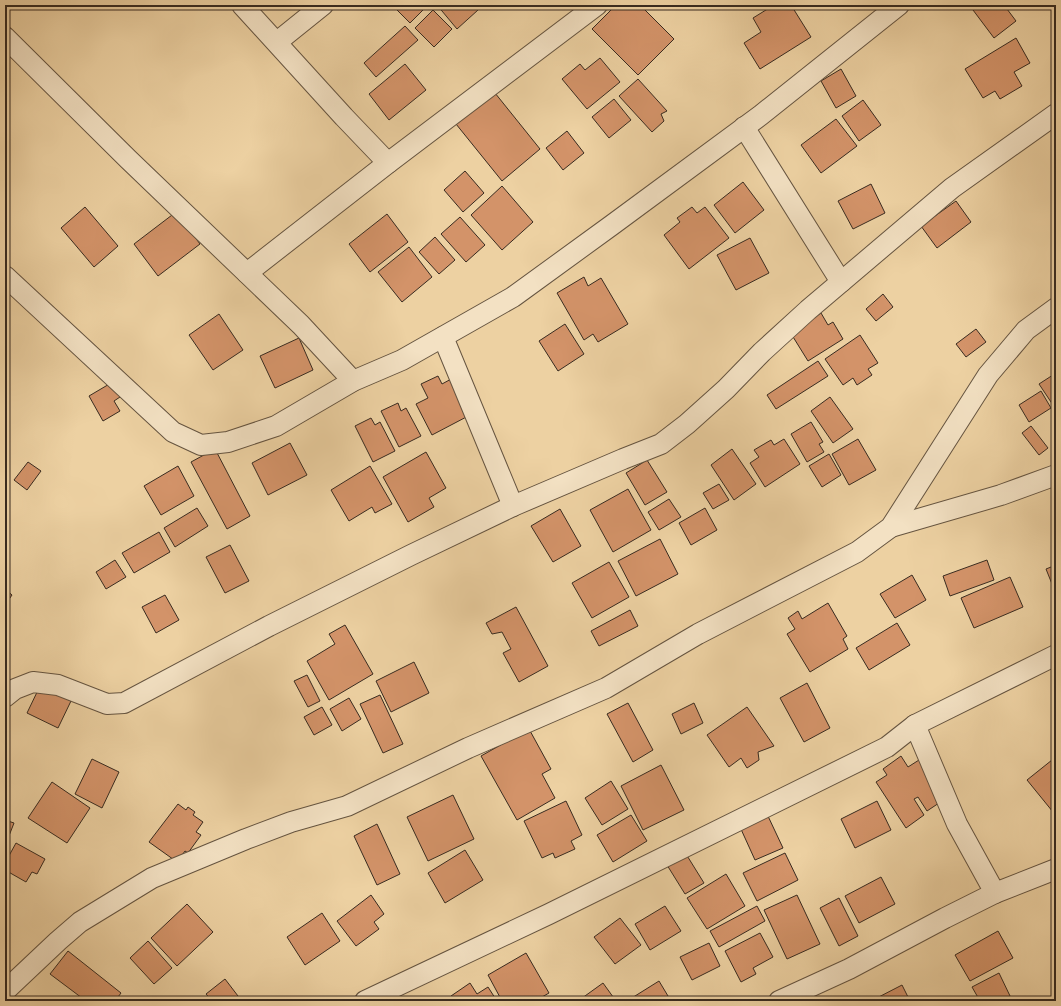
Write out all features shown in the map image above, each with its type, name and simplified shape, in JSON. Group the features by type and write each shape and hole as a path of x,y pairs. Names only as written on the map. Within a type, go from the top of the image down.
{"street":[{"path":"242,5 388,163"},
{"path":"277,42 323,5"},
{"path":"247,273 388,163 597,5"},
{"path":"5,276 173,432 201,444 228,442 276,426 353,381 402,360 512,297 612,226 744,127 894,6"},
{"path":"5,37 128,159 301,325 353,381"},
{"path":"5,697 15,690 34,682 58,685 107,704 124,703 269,626 513,506 661,444 687,424 726,389 762,352 841,282 952,188 1056,114"},
{"path":"744,127 841,282"},
{"path":"891,527 988,375 1026,330 1056,308"},
{"path":"443,337 513,506"},
{"path":"5,991 80,922 152,878 291,822 347,806 468,748 606,688 698,634 857,552 891,527 1001,495 1056,475"},
{"path":"365,1001 549,914 887,747 916,725 1056,655"},
{"path":"916,725 957,824 995,893"},
{"path":"779,1001 849,969 995,893 1056,869"}],"building":[{"path":"392,5 428,5 410,23"},
{"path":"437,5 473,5 478,10 457,29"},
{"path":"616,5 640,5 674,39 638,75 592,29"},
{"path":"774,5 791,5 811,37 760,69 744,43 761,32 753,18"},
{"path":"980,5 1004,5 1016,21 994,38 973,10"},
{"path":"433,10 452,29 434,47 415,28"},
{"path":"405,26 418,40 376,77 364,63"},
{"path":"1016,38 1030,63 1014,72 1022,86 1000,99 995,91 983,98 965,69"},
{"path":"600,58 620,82 587,109 562,79 580,64 585,70"},
{"path":"405,64 426,90 389,120 369,94"},
{"path":"841,69 856,96 836,108 821,81"},
{"path":"638,79 667,111 661,114 664,121 652,132 619,96"},
{"path":"495,93 540,149 502,181 456,124"},
{"path":"614,99 631,120 609,138 592,117"},
{"path":"863,100 881,125 859,141 842,116"},
{"path":"836,119 857,146 821,173 801,145"},
{"path":"567,131 584,153 563,170 546,148"},
{"path":"465,171 484,193 463,212 444,190"},
{"path":"743,182 764,210 735,233 714,205"},
{"path":"871,184 885,213 853,229 838,201"},
{"path":"502,186 533,222 502,250 471,215"},
{"path":"956,201 971,222 937,248 921,226"},
{"path":"85,207 118,246 94,267 61,228"},
{"path":"692,207 697,213 705,207 729,238 689,269 664,235 680,222 677,218"},
{"path":"176,212 200,244 158,276 134,244"},
{"path":"387,214 408,242 370,272 349,244"},
{"path":"460,217 485,245 466,262 441,234"},
{"path":"435,237 455,260 439,274 419,252"},
{"path":"750,238 769,273 736,290 717,255"},
{"path":"409,247 432,277 402,302 378,272"},
{"path":"584,277 588,286 601,278 628,324 598,342 593,334 584,340 557,293"},
{"path":"883,294 893,307 876,321 866,309"},
{"path":"821,313 828,325 833,322 843,339 808,361 790,332"},
{"path":"219,314 243,350 213,370 189,335"},
{"path":"565,324 584,354 558,371 539,341"},
{"path":"976,329 986,342 966,357 956,344"},
{"path":"860,335 878,363 868,369 872,375 857,385 853,378 843,385 825,359"},
{"path":"299,338 313,370 275,388 260,356"},
{"path":"818,361 828,376 776,409 767,395"},
{"path":"1056,373 1056,403 1053,405 1039,384"},
{"path":"438,376 442,384 453,378 472,414 432,435 416,404 428,398 421,384"},
{"path":"111,383 120,397 114,401 120,411 103,421 89,396"},
{"path":"1041,391 1051,408 1029,422 1019,405"},
{"path":"830,397 853,429 833,443 811,411"},
{"path":"398,403 401,411 406,408 421,436 399,447 381,411"},
{"path":"371,418 375,425 380,422 395,451 373,462 355,426"},
{"path":"811,422 823,442 819,444 824,452 807,462 791,434"},
{"path":"1031,426 1048,448 1039,455 1022,433"},
{"path":"784,439 800,464 765,487 750,463 759,457 754,450 771,440 774,445"},
{"path":"858,439 876,470 849,485 832,454"},
{"path":"290,443 307,475 268,495 252,463"},
{"path":"215,449 250,516 227,529 191,462"},
{"path":"732,449 756,484 734,500 711,465"},
{"path":"426,452 446,488 429,498 434,507 408,522 383,477"},
{"path":"829,454 841,475 822,487 809,466"},
{"path":"647,460 667,492 645,505 626,473"},
{"path":"28,462 41,471 27,490 14,480"},
{"path":"178,466 194,496 161,515 144,486"},
{"path":"370,466 392,504 375,513 372,507 349,521 331,490"},
{"path":"719,484 729,500 713,509 703,493"},
{"path":"628,489 651,530 613,552 590,510"},
{"path":"669,499 681,517 659,530 648,512"},
{"path":"197,508 208,526 175,547 164,528"},
{"path":"705,508 717,530 691,545 679,523"},
{"path":"560,509 581,546 553,562 531,526"},
{"path":"159,532 170,552 134,573 122,553"},
{"path":"660,539 678,574 636,596 618,561"},
{"path":"230,545 249,581 225,593 206,557"},
{"path":"115,560 126,577 106,589 96,572"},
{"path":"987,560 994,580 950,596 943,576"},
{"path":"609,562 629,597 592,618 572,583"},
{"path":"1056,565 1056,594 1046,569"},
{"path":"912,575 926,600 895,618 880,594"},
{"path":"1010,577 1023,607 974,628 961,598"},
{"path":"5,589 12,595 5,605"},
{"path":"165,595 179,620 156,633 142,607"},
{"path":"828,603 847,636 843,639 848,649 810,672 787,634 795,629 788,618 798,611 802,619"},
{"path":"516,607 548,666 519,682 503,653 511,649 502,632 492,634 486,623"},
{"path":"630,610 638,626 599,646 591,631"},
{"path":"897,623 910,645 869,670 856,648"},
{"path":"345,625 373,674 329,700 307,661 335,644 329,634"},
{"path":"414,662 429,693 391,712 376,681"},
{"path":"307,675 320,701 308,707 294,681"},
{"path":"807,683 830,728 804,742 780,698"},
{"path":"40,686 71,701 58,728 27,713"},
{"path":"380,695 403,744 383,753 360,704"},
{"path":"349,698 361,719 342,731 330,709"},
{"path":"628,703 653,750 633,762 607,714"},
{"path":"694,703 703,723 681,734 672,714"},
{"path":"322,707 332,725 314,735 304,717"},
{"path":"747,707 774,746 758,752 759,760 747,768 741,758 729,767 707,735"},
{"path":"529,729 551,769 542,774 555,798 517,820 481,756"},
{"path":"901,756 908,767 919,760 945,799 927,811 918,797 914,799 924,815 906,828 876,782 887,775 883,769"},
{"path":"92,759 119,772 102,808 75,794"},
{"path":"1052,760 1056,766 1056,810 1053,812 1027,780"},
{"path":"661,765 684,810 643,830 621,786"},
{"path":"611,781 628,809 602,825 585,798"},
{"path":"52,782 90,808 67,843 28,818"},
{"path":"453,795 474,839 428,861 407,817"},
{"path":"566,801 582,835 571,841 575,849 555,858 553,853 542,858 524,821"},
{"path":"877,801 891,830 855,848 841,819"},
{"path":"178,804 186,810 188,807 195,812 193,815 203,822 196,832 201,835 188,853 185,851 177,862 149,842"},
{"path":"767,814 783,848 755,860 740,827"},
{"path":"631,815 647,841 613,862 597,835"},
{"path":"5,820 14,823 5,846"},
{"path":"377,824 400,874 377,885 354,836"},
{"path":"16,843 45,859 37,874 32,872 26,882 5,870 5,863"},
{"path":"465,850 483,880 445,903 428,873"},
{"path":"785,853 798,880 757,901 743,873"},
{"path":"686,854 704,883 685,894 667,865"},
{"path":"726,874 745,906 707,929 687,898"},
{"path":"881,877 895,904 859,923 845,896"},
{"path":"371,895 384,914 374,922 379,929 356,946 337,921"},
{"path":"797,895 820,944 787,959 764,910"},
{"path":"839,898 858,936 839,946 820,908"},
{"path":"187,904 213,932 177,966 151,938"},
{"path":"665,906 681,931 650,950 635,924"},
{"path":"757,906 765,921 719,947 710,931"},
{"path":"322,913 340,941 305,965 287,937"},
{"path":"620,918 641,945 615,964 594,937"},
{"path":"998,931 1013,958 970,981 955,955"},
{"path":"760,933 773,957 753,968 756,974 741,982 725,951"},
{"path":"148,941 172,968 154,984 130,958"},
{"path":"709,943 720,966 692,980 680,957"},
{"path":"68,951 121,993 115,1001 86,1001 50,974"},
{"path":"526,953 549,993 535,1001 502,1001 488,975"},
{"path":"999,973 1011,998 1006,1001 980,1001 972,987"},
{"path":"225,979 238,996 232,1001 212,1001 206,994"},
{"path":"659,981 671,1001 627,1001"},
{"path":"470,983 477,994 488,987 497,1001 454,1001 451,996"},
{"path":"603,983 616,1001 578,1001"},
{"path":"902,985 910,1001 871,1001"}]}
